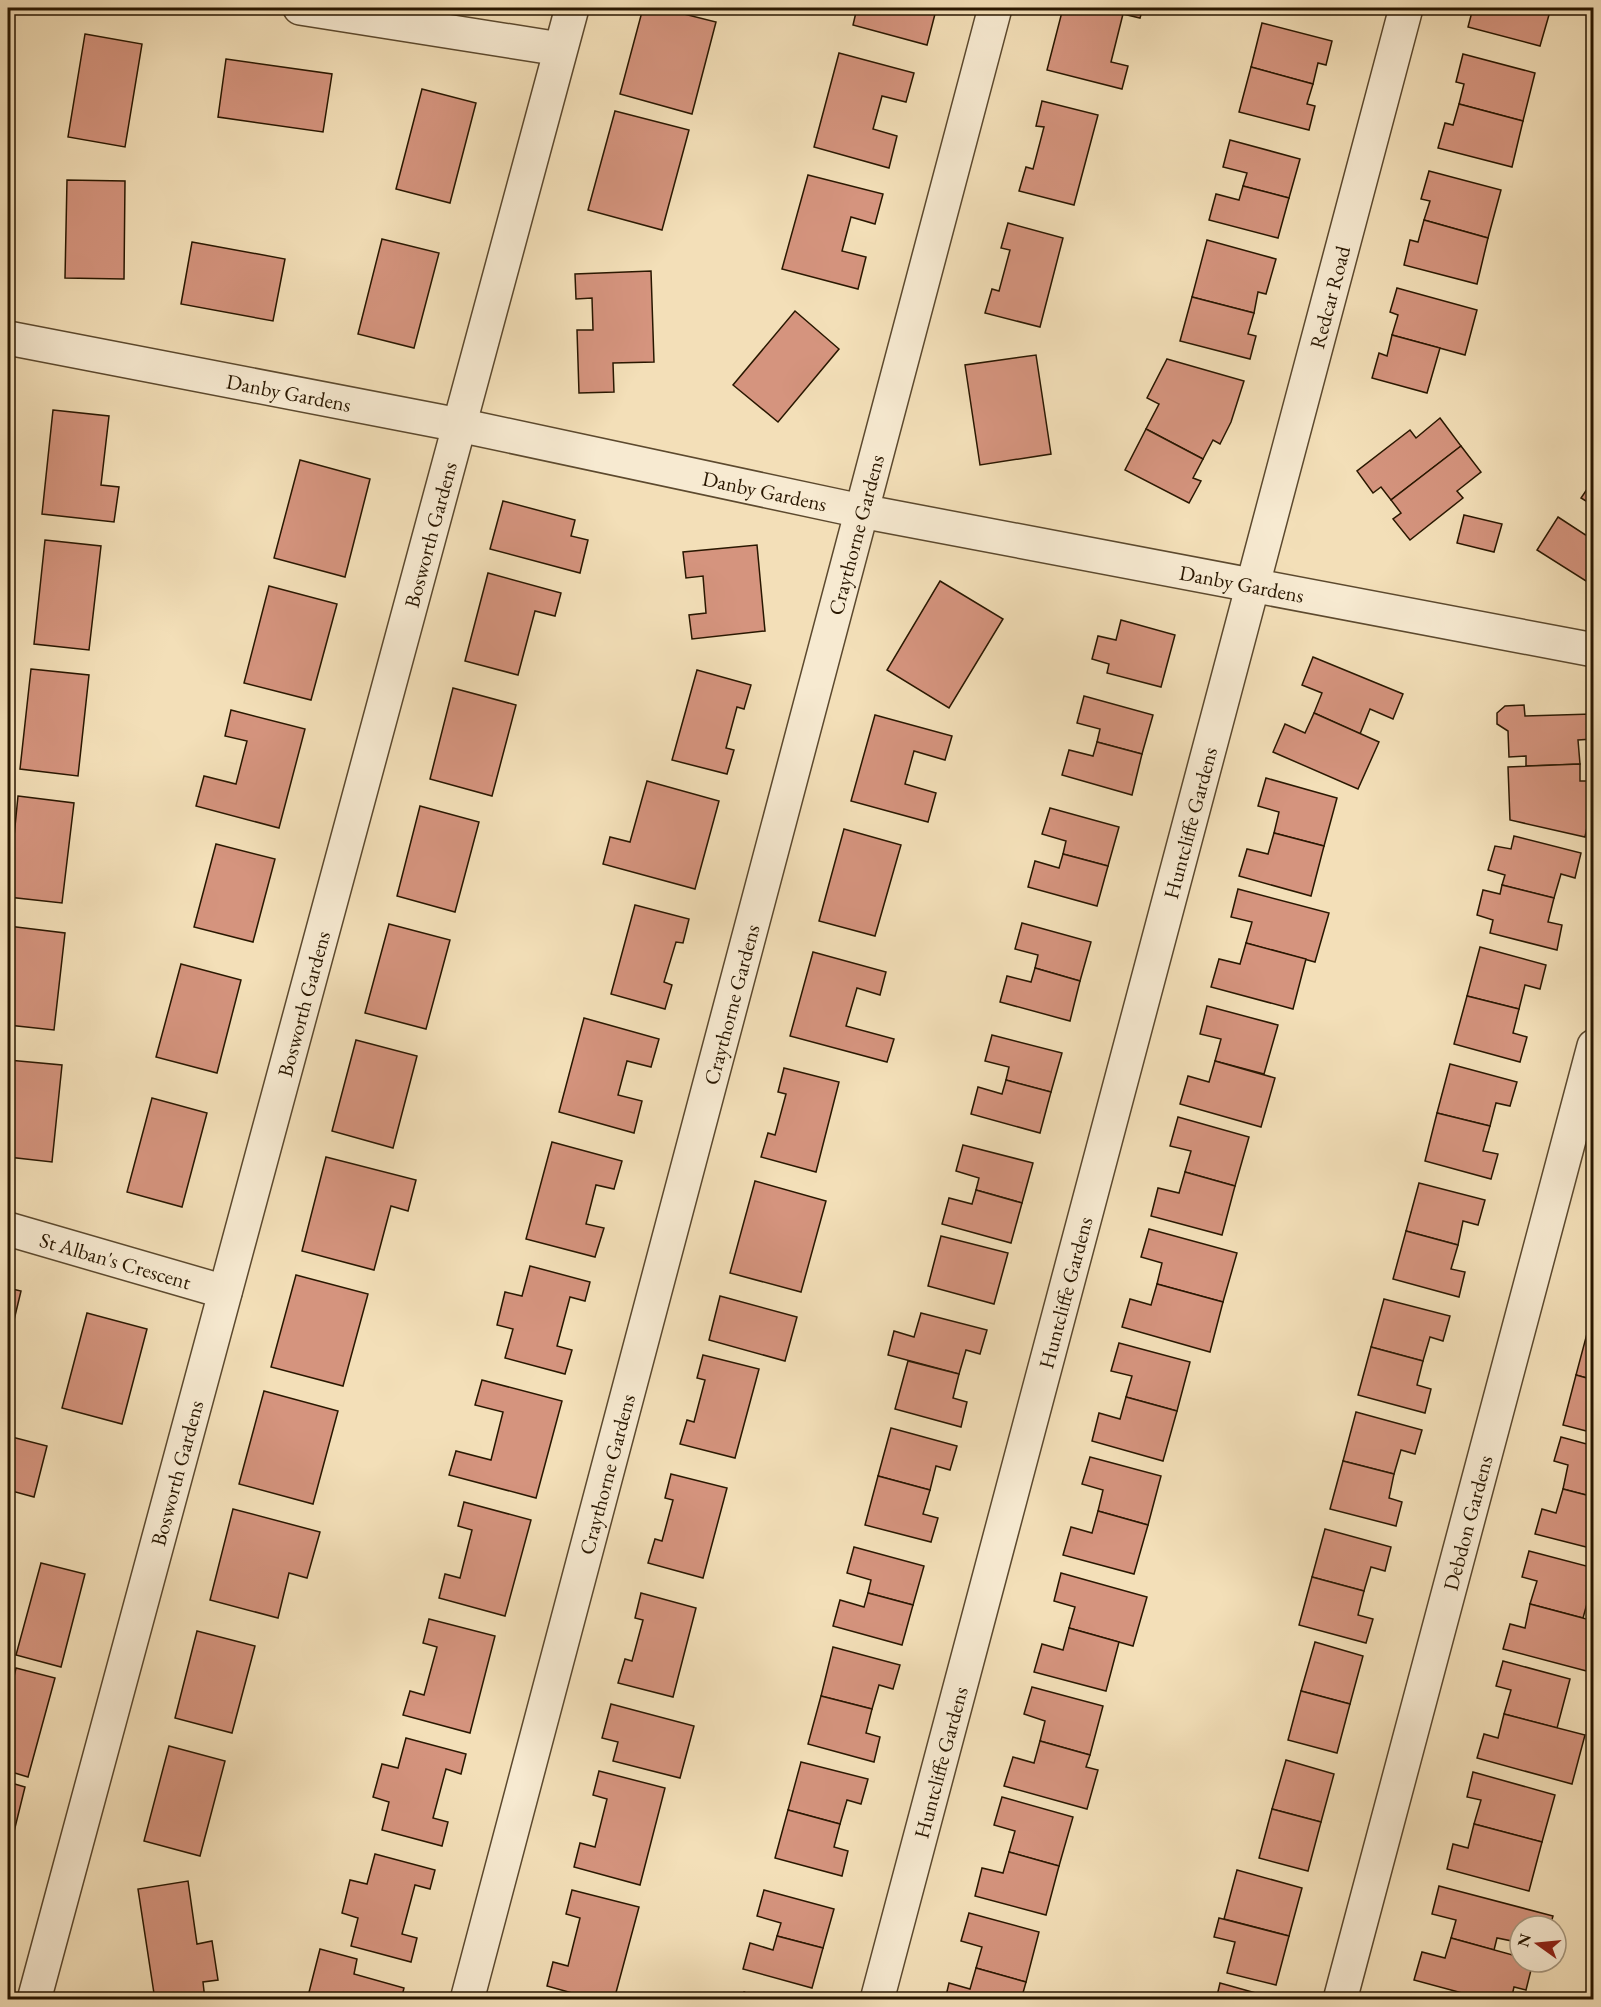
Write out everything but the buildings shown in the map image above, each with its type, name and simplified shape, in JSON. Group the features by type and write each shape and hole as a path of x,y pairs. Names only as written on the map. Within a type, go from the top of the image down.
{"street":[{"path":"300,8 560,49"},
{"name":"Bosworth Gardens","path":"34,2000 572,8"},
{"name":"Craythorne Gardens","path":"467,2000 995,8"},
{"name":"Redcar Road","path":"1255,586 1406,8"},
{"name":"Danby Gardens","path":"8,338 459,425 861,512 1593,650"},
{"name":"Huntcliffe Gardens","path":"877,2000 1255,586"},
{"name":"Debdon Gardens","path":"1340,2000 1593,1046"},
{"name":"St Alban's Crescent","path":"8,1229 225,1292"}]}
